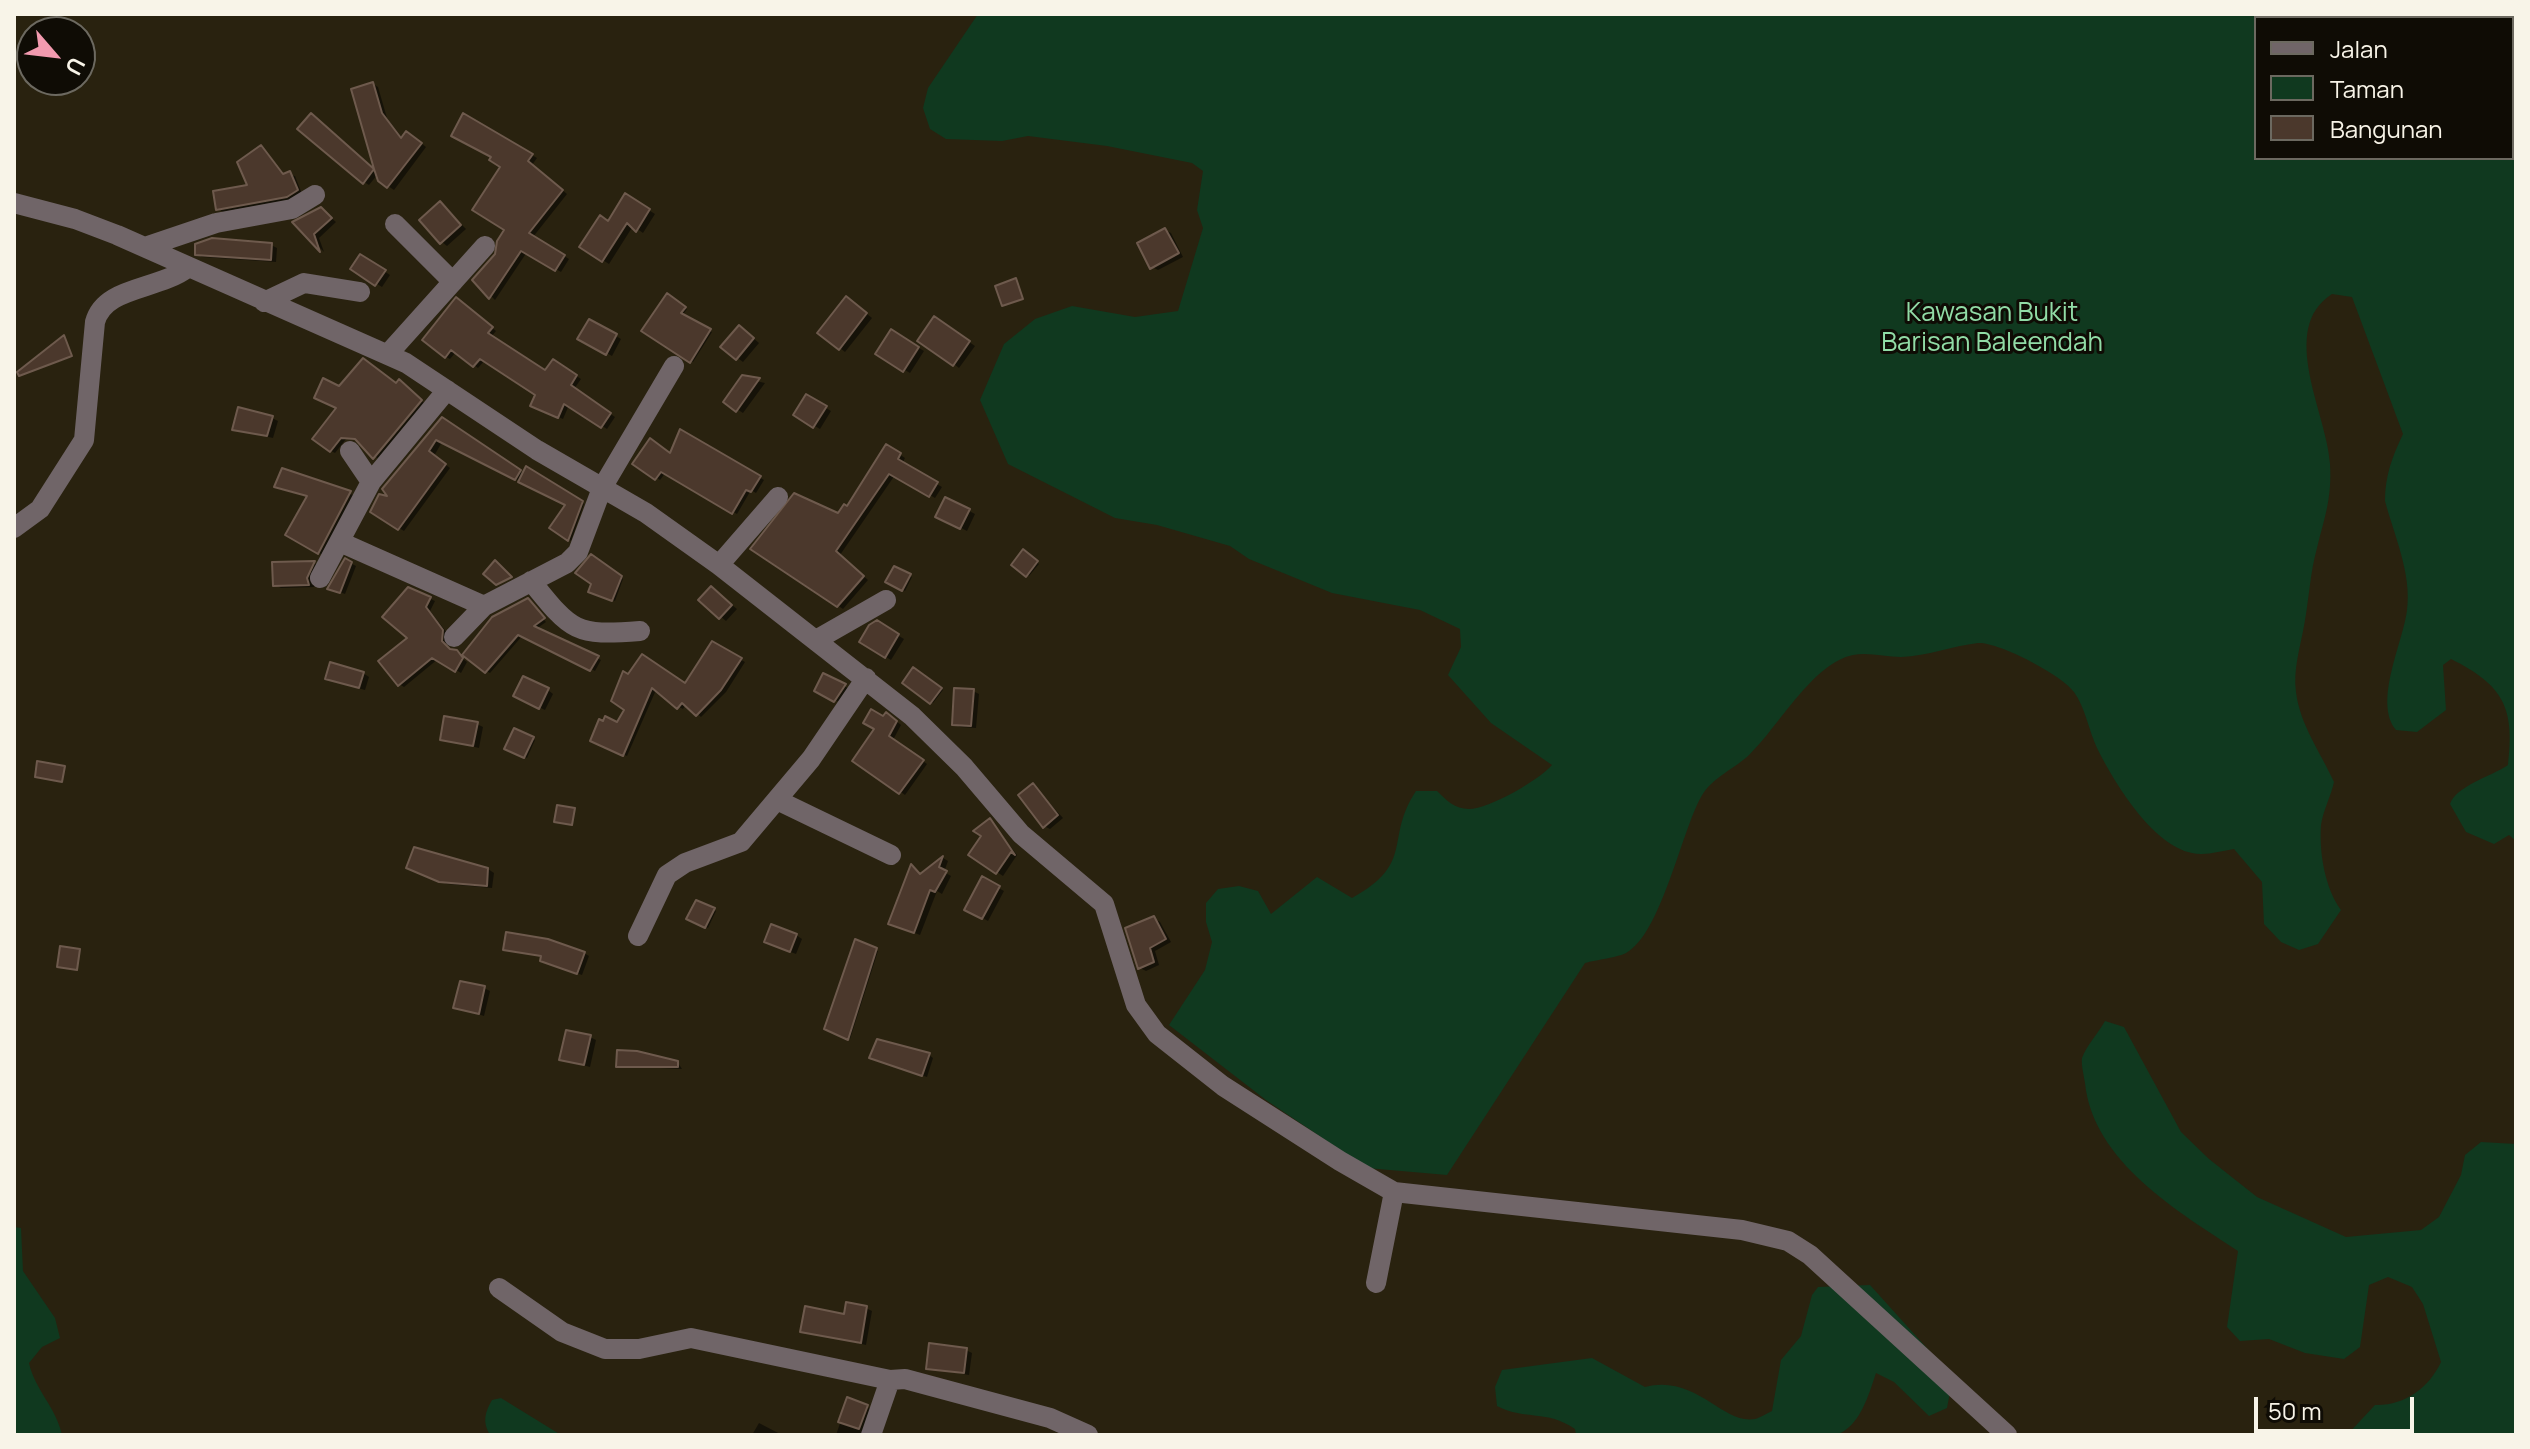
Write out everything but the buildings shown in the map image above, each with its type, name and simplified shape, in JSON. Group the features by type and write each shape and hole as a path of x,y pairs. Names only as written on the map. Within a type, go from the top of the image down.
{"street":[{"path":"145,247 216,223 292,209 315,195"},
{"path":"14,203 75,219 145,247 388,354 537,450 646,513 719,565 866,678 964,767 1021,834 1104,904 1136,1005 1157,1034 1223,1086 1394,1192 1650,1218 1742,1230 1788,1241 1810,1255 2007,1435"},
{"path":"395,224 453,282"},
{"path":"388,354 485,246"},
{"path":"14,528 40,509 84,440 95,322 101,307 112,298 169,281 189,267"},
{"path":"264,302 304,283 360,292"},
{"path":"454,637 484,606 574,557 602,488 674,366"},
{"path":"320,578 371,482 447,390"},
{"path":"350,451 371,482"},
{"path":"719,565 778,497"},
{"path":"340,542 484,606"},
{"path":"531,581 567,624 593,635 640,631"},
{"path":"816,640 886,600"},
{"path":"638,936 667,875 685,863 741,842 811,759 866,678"},
{"path":"777,800 891,855"},
{"path":"1376,1283 1394,1192"},
{"path":"499,1288 562,1332 605,1349 639,1349 691,1338 890,1380 916,1380 1050,1418 1088,1435"},
{"path":"871,1435 890,1380"}],"green space":[{"name":"Kawasan Bukit Barisan Baleendah","path":"978,14 2516,14 2516,841 2509,835 2494,844 2466,832 2450,804 2466,787 2508,765 2507,713 2502,700 2483,678 2451,659 2443,665 2446,710 2417,732 2396,730 2390,718 2388,688 2408,596 2405,569 2385,492 2390,467 2403,434 2352,297 2332,294 2316,309 2308,329 2310,374 2327,444 2330,487 2295,676 2302,716 2334,782 2321,825 2321,847 2327,881 2341,910 2318,944 2299,950 2281,942 2264,924 2262,882 2234,849 2208,854 2192,853 2177,848 2149,825 2104,762 2074,692 2057,677 1988,644 1978,643 1911,656 1853,655 1838,660 1810,682 1750,754 1706,790 1693,813 1650,926 1626,953 1585,963 1447,1175 1367,1168 1266,1100 1169,1025 1205,970 1212,942 1206,922 1206,903 1218,889 1239,886 1258,891 1271,914 1317,877 1352,898 1372,885 1392,861 1407,808 1416,791 1437,791 1459,807 1478,808 1513,793 1552,765 1491,723 1448,675 1461,647 1460,629 1420,610 1332,593 1249,559 1230,546 1157,525 1115,518 1008,464 980,400 1004,344 1035,319 1072,306 1135,317 1178,311 1203,228 1197,210 1203,171 1192,163 1107,146 1028,136 1002,141 946,139 930,129 923,108 928,88"},
{"path":"2105,1021 2124,1027 2181,1132 2209,1159 2257,1197 2346,1237 2421,1230 2439,1217 2461,1175 2465,1155 2481,1142 2516,1144 2516,1435 2347,1435 2375,1405 2386,1405 2414,1394 2430,1380 2441,1362 2423,1304 2412,1287 2388,1277 2369,1285 2360,1347 2344,1359 2305,1353 2269,1339 2240,1341 2227,1327 2238,1251 2142,1182 2121,1161 2091,1111 2082,1058"},
{"path":"14,1227 21,1228 23,1271 55,1318 60,1338 42,1347 29,1363 62,1435 14,1435"},
{"path":"1870,1285 1953,1377 1947,1408 1929,1416 1894,1382 1876,1373 1867,1400 1857,1417 1836,1435 1576,1435 1575,1429 1555,1419 1517,1413 1497,1406 1495,1387 1502,1370 1592,1358 1645,1387 1679,1387 1731,1415 1743,1419 1757,1418 1772,1411 1781,1360 1801,1336 1812,1295 1818,1287"},
{"path":"501,1398 561,1435 490,1435 485,1421 486,1413 492,1400"}]}
